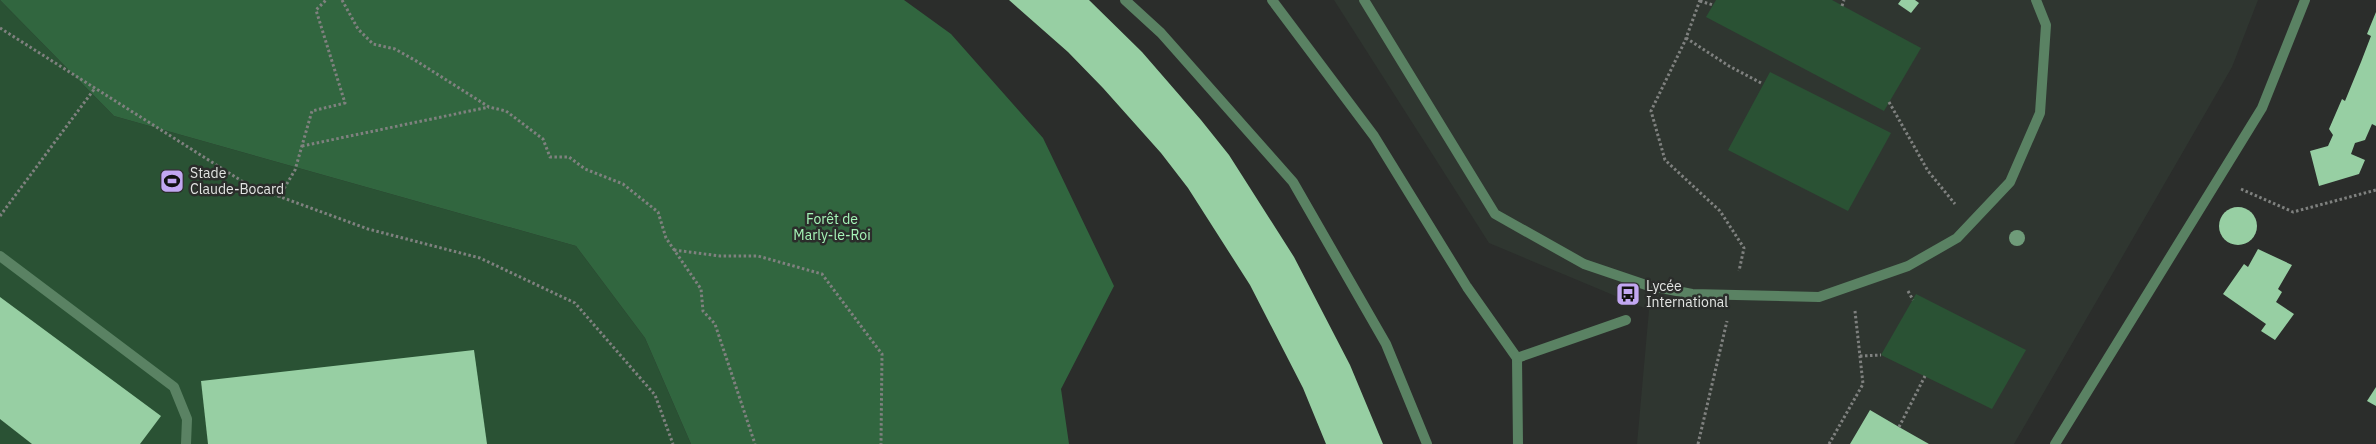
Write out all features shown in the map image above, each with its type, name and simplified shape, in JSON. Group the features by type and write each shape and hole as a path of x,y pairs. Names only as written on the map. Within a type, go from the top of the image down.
{"street":[{"path":"1125,0 1161,33 1293,182 1386,344 1427,444"},
{"path":"1272,0 1374,136 1466,287 1517,358 1518,444"},
{"path":"1364,0 1495,214 1584,264 1646,285 1692,294 1819,297 1908,266 1957,238 2010,182 2040,113 2046,25 2036,0"},
{"path":"2055,444 2262,108 2305,0"},
{"path":"0,256 174,387 187,419 186,444"},
{"path":"1517,358 1626,320"}],"path":[{"path":"279,197 296,170 312,111 345,103 316,10 326,0"},
{"path":"342,0 358,29 374,44 395,49 489,107 506,111 543,139 550,157 569,157 585,169 623,184 658,212 666,238 701,289 703,311 715,324 755,444"},
{"path":"1842,6 1844,0"},
{"path":"1698,444 1744,248 1720,211 1665,160 1651,111 1686,38 1700,1 1713,5"},
{"path":"0,28 248,185 368,229 480,258 575,303 655,395 674,444"},
{"path":"1686,38 1729,66 1763,84"},
{"path":"0,216 95,88"},
{"path":"1889,102 1928,171 1970,224"},
{"path":"302,146 489,107"},
{"path":"2220,179 2293,212 2376,190"},
{"path":"674,250 720,256 758,256 822,274 882,354 881,444"},
{"path":"1829,444 1863,384 1852,285"},
{"path":"1860,356 1881,355"},
{"path":"1899,427 1925,376"}],"shaded area":[{"path":"1334,0 2258,0 2232,67 2014,444 1637,444 1649,310 1489,243"}],"green space":[{"name":"Stade Claude-Bocard","path":"0,0 114,116 576,246 645,338 691,444 0,444"},
{"name":"Forêt de Marly-le-Roi","path":"0,0 904,0 951,34 1043,138 1114,286 1061,389 1069,444 691,444 645,338 576,246 114,116"},
{"path":"1716,0 1832,0 1921,48 1884,111 1706,17"},
{"path":"1770,72 1891,133 1848,211 1728,150"},
{"path":"1916,294 2026,350 1992,409 1881,355"}],"building":[{"path":"1009,0 1089,0 1142,52 1201,120 1229,155 1294,257 1350,365 1383,444 1326,444 1303,388 1250,285 1188,188 1161,153 1103,88 1068,52"},
{"path":"1901,0 1915,0 1919,3 1911,13 1898,4"},
{"path":"2376,12 2376,126 2372,124 2365,140 2355,143 2351,154 2365,160 2359,174 2319,186 2310,151 2328,146 2333,135 2329,129 2342,99 2345,101 2361,62 2371,36 2367,34"},
{"path":"2238,207 2252,212 2257,226 2252,240 2238,245 2224,240 2219,226 2224,212"},
{"path":"2258,249 2292,265 2278,289 2282,292 2276,302 2294,314 2275,340 2261,331 2266,324 2223,294 2244,264 2248,267"},
{"path":"0,297 161,416 140,444 32,444 0,419"},
{"path":"474,350 487,444 208,444 201,381"},
{"path":"2376,387 2376,406 2367,401"},
{"path":"1870,410 1899,427 1929,444 1850,444"}],"place":[{"name":"Stade Claude-Bocard","path":"172,181"},
{"name":"Lycée International","path":"1628,294"}]}
